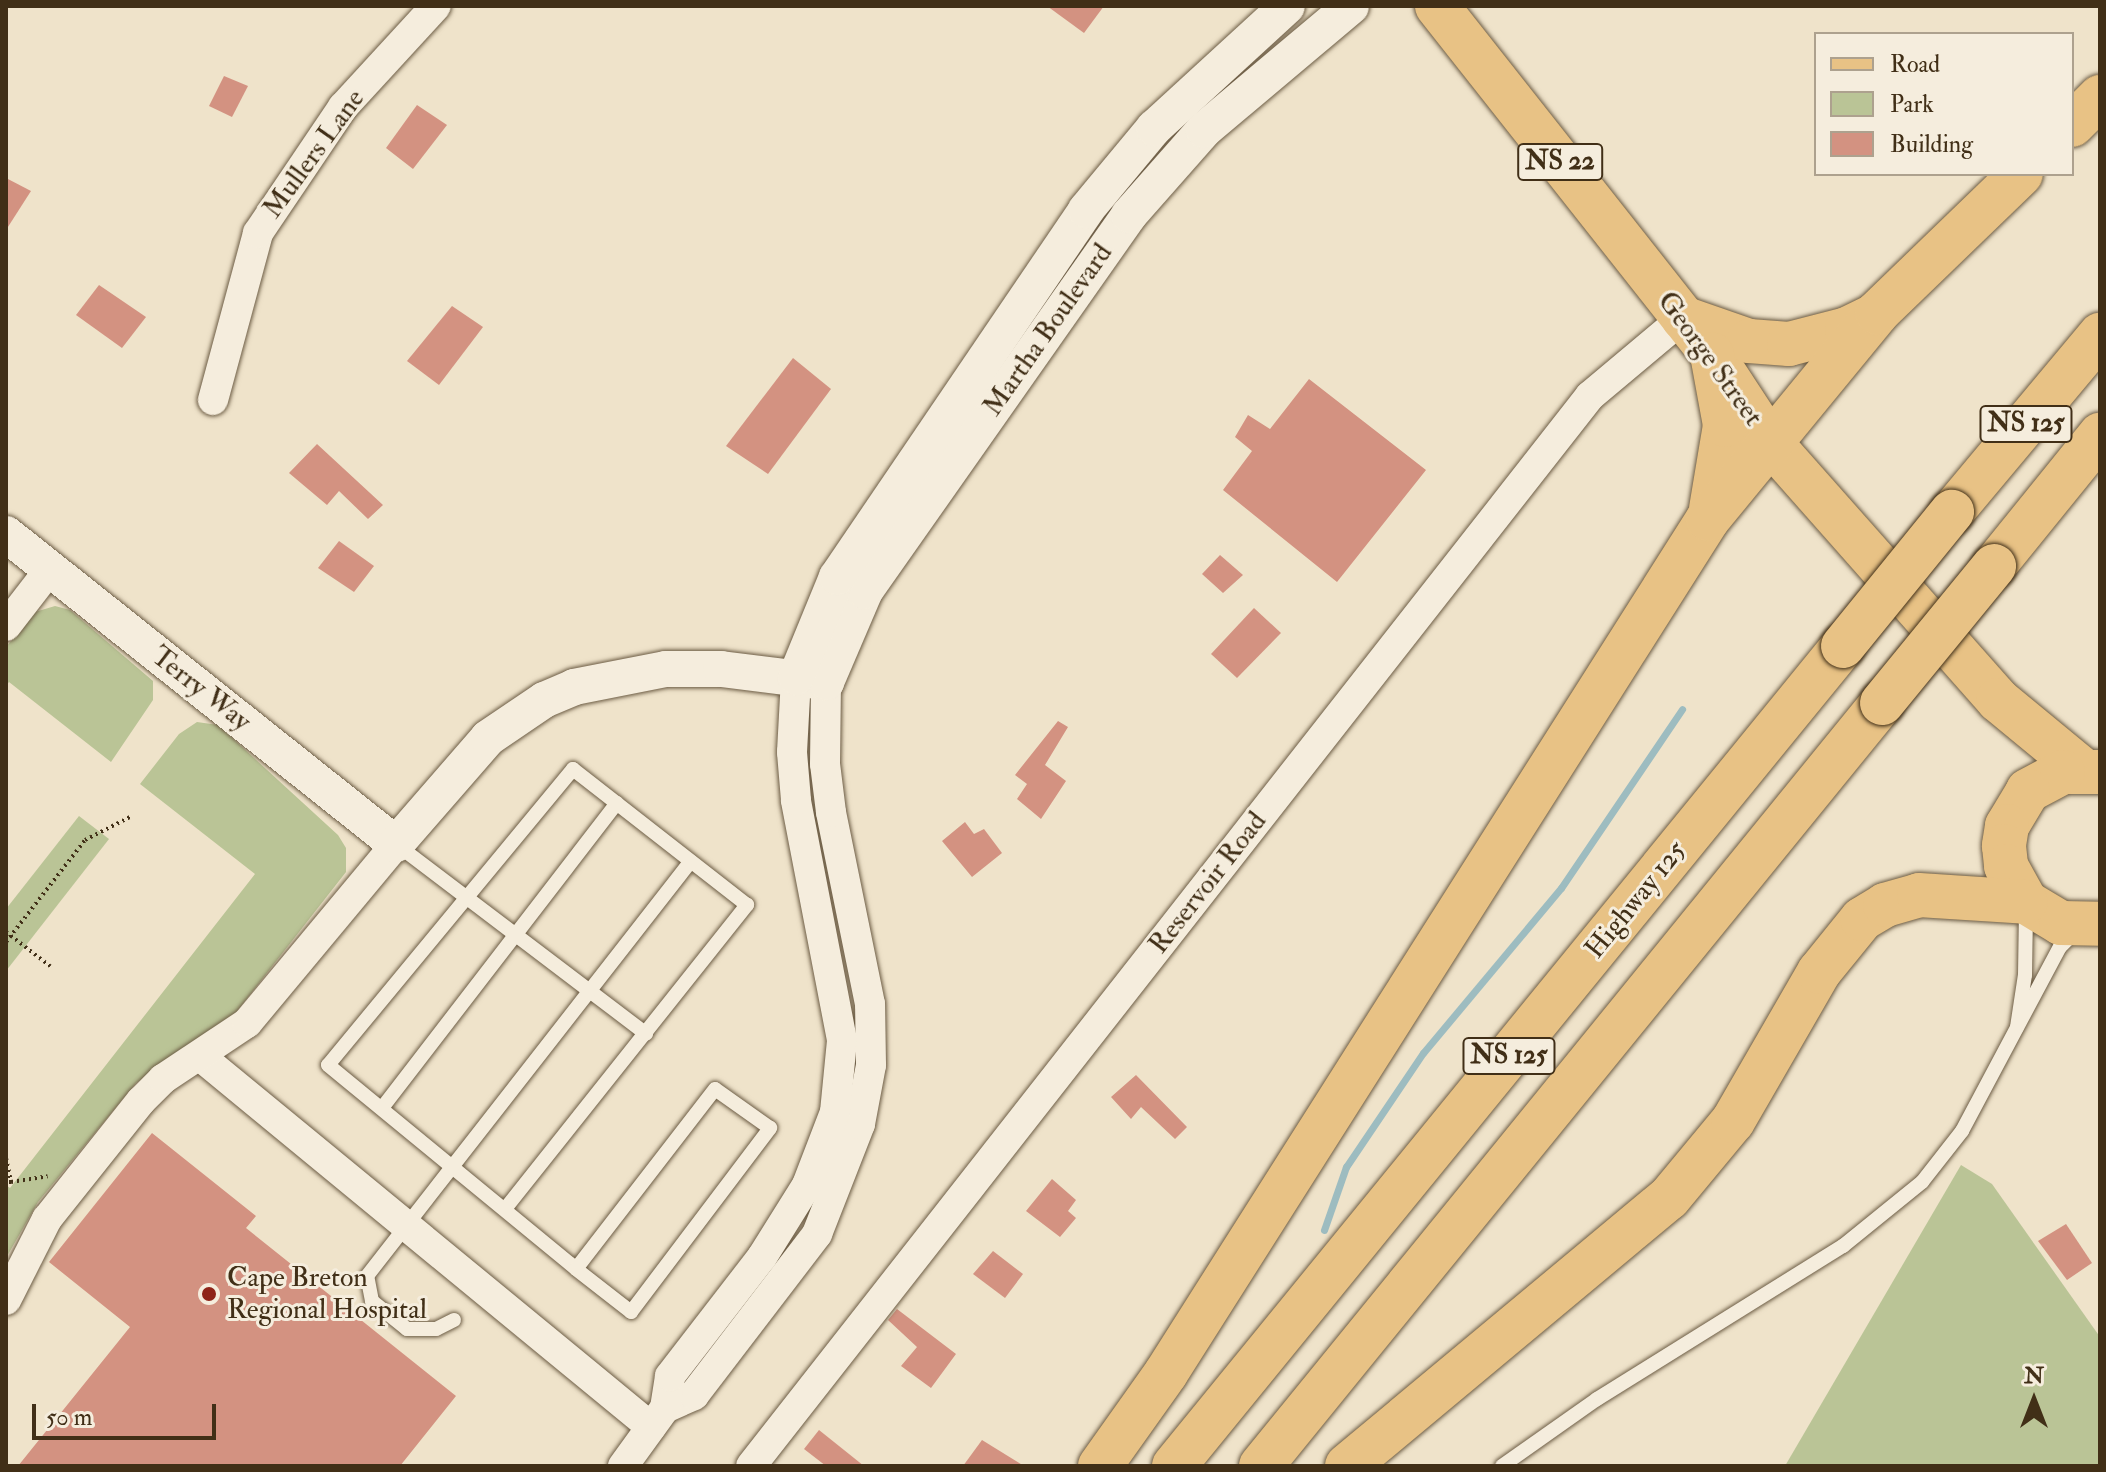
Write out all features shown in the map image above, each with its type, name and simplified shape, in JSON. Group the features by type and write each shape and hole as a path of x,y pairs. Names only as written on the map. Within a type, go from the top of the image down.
{"main road":[{"name":"George Street","path":"1437,6 1712,354 1769,441 1998,700 2091,771"},
{"path":"2074,123 2100,97"},
{"path":"1100,1466 1166,1373 1708,519 1877,313 2019,176"},
{"path":"1683,318 1749,341 1789,344 1847,329 1877,313"},
{"name":"Highway 125","path":"1174,1466 2100,335"},
{"path":"1708,519 1725,425 1712,354"},
{"name":"NS 125","path":"1261,1466 2100,435"},
{"name":"George Street","path":"1998,700 2012,745 2016,807"},
{"path":"2091,771 2045,779 2016,807 2007,826 2006,866 2026,902 2042,915 2094,928"},
{"path":"1347,1466 1669,1198 1733,1121 1819,972 1862,919 1885,905 1919,895 2026,902"}],"street":[{"name":"Mullers Lane","path":"213,400 258,233 343,107 436,6"},
{"name":"Martha Boulevard","path":"960,425 1117,171 1195,86 1287,6"},
{"name":"Martha Boulevard","path":"811,679 837,577 1167,167 1351,6"},
{"name":"Reservoir Road","path":"751,1466 1590,396 1683,318"},
{"name":"Terry Way","path":"6,534 396,844"},
{"path":"6,626 50,569"},
{"path":"6,1300 56,1207 151,1089 247,1023 488,738 544,700 574,687 666,669 811,679 792,752 796,800 842,1040 835,1112 807,1185 762,1257 670,1376 658,1418 623,1466"},
{"path":"200,1056 405,1226 658,1418"}],"lane":[{"path":"505,1209 747,905 573,769 328,1065 452,1164 505,1209 576,1269 631,1312 770,1128 715,1089 576,1269"},
{"path":"382,1108 617,803"},
{"path":"396,844 646,1034"},
{"path":"454,1320 436,1329 407,1329 372,1301 367,1276 691,861"},
{"path":"2015,1035 2025,975 2026,902"},
{"path":"1502,1466 1597,1399 1843,1246 1922,1182 1962,1131 2060,947 2094,928"}],"path":[{"path":"6,942 8,934 85,840 130,817"},
{"path":"8,934 50,966"},
{"path":"6,1158 11,1182 6,1182"}],"green space":[{"path":"55,606 70,610 153,681 153,700 111,762 9,682 6,686 6,647 35,612"},
{"path":"197,722 218,725 338,835 346,848 346,872 234,1015 136,1083 38,1202 6,1258 6,1185 10,1188 255,874 140,784 179,734"},
{"path":"79,816 109,839 6,971 6,909"},
{"path":"1961,1165 1992,1184 2100,1337 2100,1466 1785,1466"}],"building":[{"path":"1047,6 1104,6 1084,33"},
{"path":"224,76 248,86 232,117 209,106"},
{"path":"417,105 447,125 413,169 386,148"},
{"path":"6,178 31,191 6,230"},
{"path":"99,285 146,317 122,348 76,315"},
{"path":"452,306 483,327 439,385 407,361"},
{"path":"793,358 831,389 768,474 726,446"},
{"path":"1309,379 1426,470 1337,582 1223,490 1252,451 1235,437 1248,415 1270,429"},
{"path":"317,444 383,505 368,519 339,491 327,505 289,473"},
{"path":"339,541 374,566 354,592 318,568"},
{"path":"1220,555 1243,575 1223,593 1202,574"},
{"path":"1254,608 1281,633 1237,678 1211,654"},
{"path":"1058,721 1068,727 1045,765 1066,781 1041,819 1017,799 1027,784 1015,775"},
{"path":"965,822 974,834 984,829 1002,853 972,877 942,841"},
{"path":"1136,1075 1187,1127 1175,1139 1141,1107 1131,1119 1111,1097"},
{"name":"Cape Breton Regional Hospital","path":"152,1133 256,1216 246,1228 456,1396 400,1466 18,1466 130,1327 49,1262"},
{"path":"1052,1179 1076,1200 1068,1211 1076,1218 1060,1237 1026,1211"},
{"path":"2066,1224 2092,1263 2067,1280 2038,1241"},
{"path":"993,1251 1023,1274 1005,1298 973,1274"},
{"path":"897,1309 956,1354 931,1388 901,1366 917,1347 888,1320"},
{"path":"819,1430 864,1466 826,1466 804,1449"},
{"path":"982,1440 1024,1466 963,1466"}],"waterway":[{"path":"1324,1230 1346,1167 1423,1053 1561,888 1682,709"}],"place":[{"name":"Cape Breton Regional Hospital","path":"209,1294"}]}
